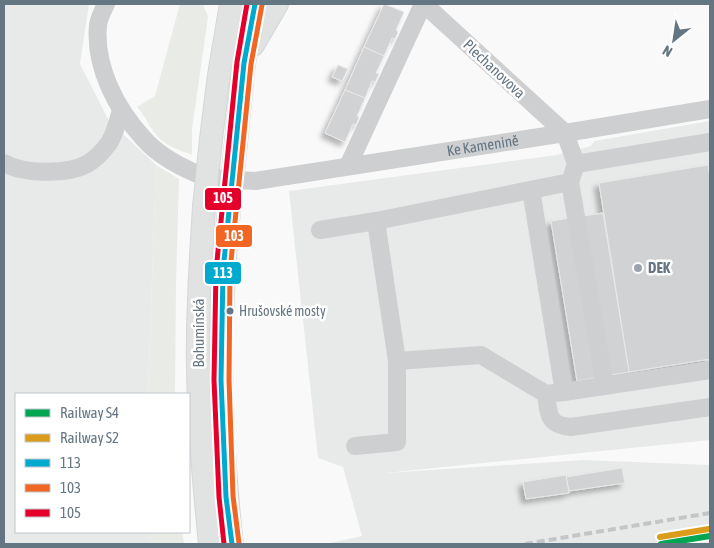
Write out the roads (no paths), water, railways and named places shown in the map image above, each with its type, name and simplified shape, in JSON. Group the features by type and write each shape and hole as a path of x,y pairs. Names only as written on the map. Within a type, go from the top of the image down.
{"main road":[{"path":"214,4 220,36 219,75"},
{"name":"Bohumínská","path":"210,544 201,436 198,303 204,207 211,139 231,4"},
{"name":"Bohumínská","path":"232,544 226,497 221,380 223,271 244,63 255,4"},
{"path":"244,63 277,4"}],"street":[{"name":"Ke Kamenině","path":"106,4 98,24 100,56 107,80 121,110 145,141 172,162 196,174 232,180 255,180 710,109"},
{"path":"348,166 423,4"},
{"name":"Plechanovova","path":"423,4 565,133"},
{"path":"4,163 37,172 50,172 85,166 94,160 111,140 121,110"},
{"path":"565,133 576,164 570,182 605,386"},
{"path":"111,140 145,141"},
{"path":"576,164 710,142"},
{"path":"320,230 376,221 570,182"},
{"path":"530,190 555,393 550,417 554,422 560,426 571,427 710,407"},
{"path":"355,446 396,442 397,361 376,221"},
{"path":"397,361 481,355 555,393 710,370"}],"railway":[{"path":"525,544 710,513"}],"rail line":[{"name":"S2","path":"660,537 709,529"},
{"name":"S4","path":"661,544 710,536"}],"place":[{"name":"DEK","path":"638,268"},
{"name":"Hrušovské mosty","path":"230,311"}]}
